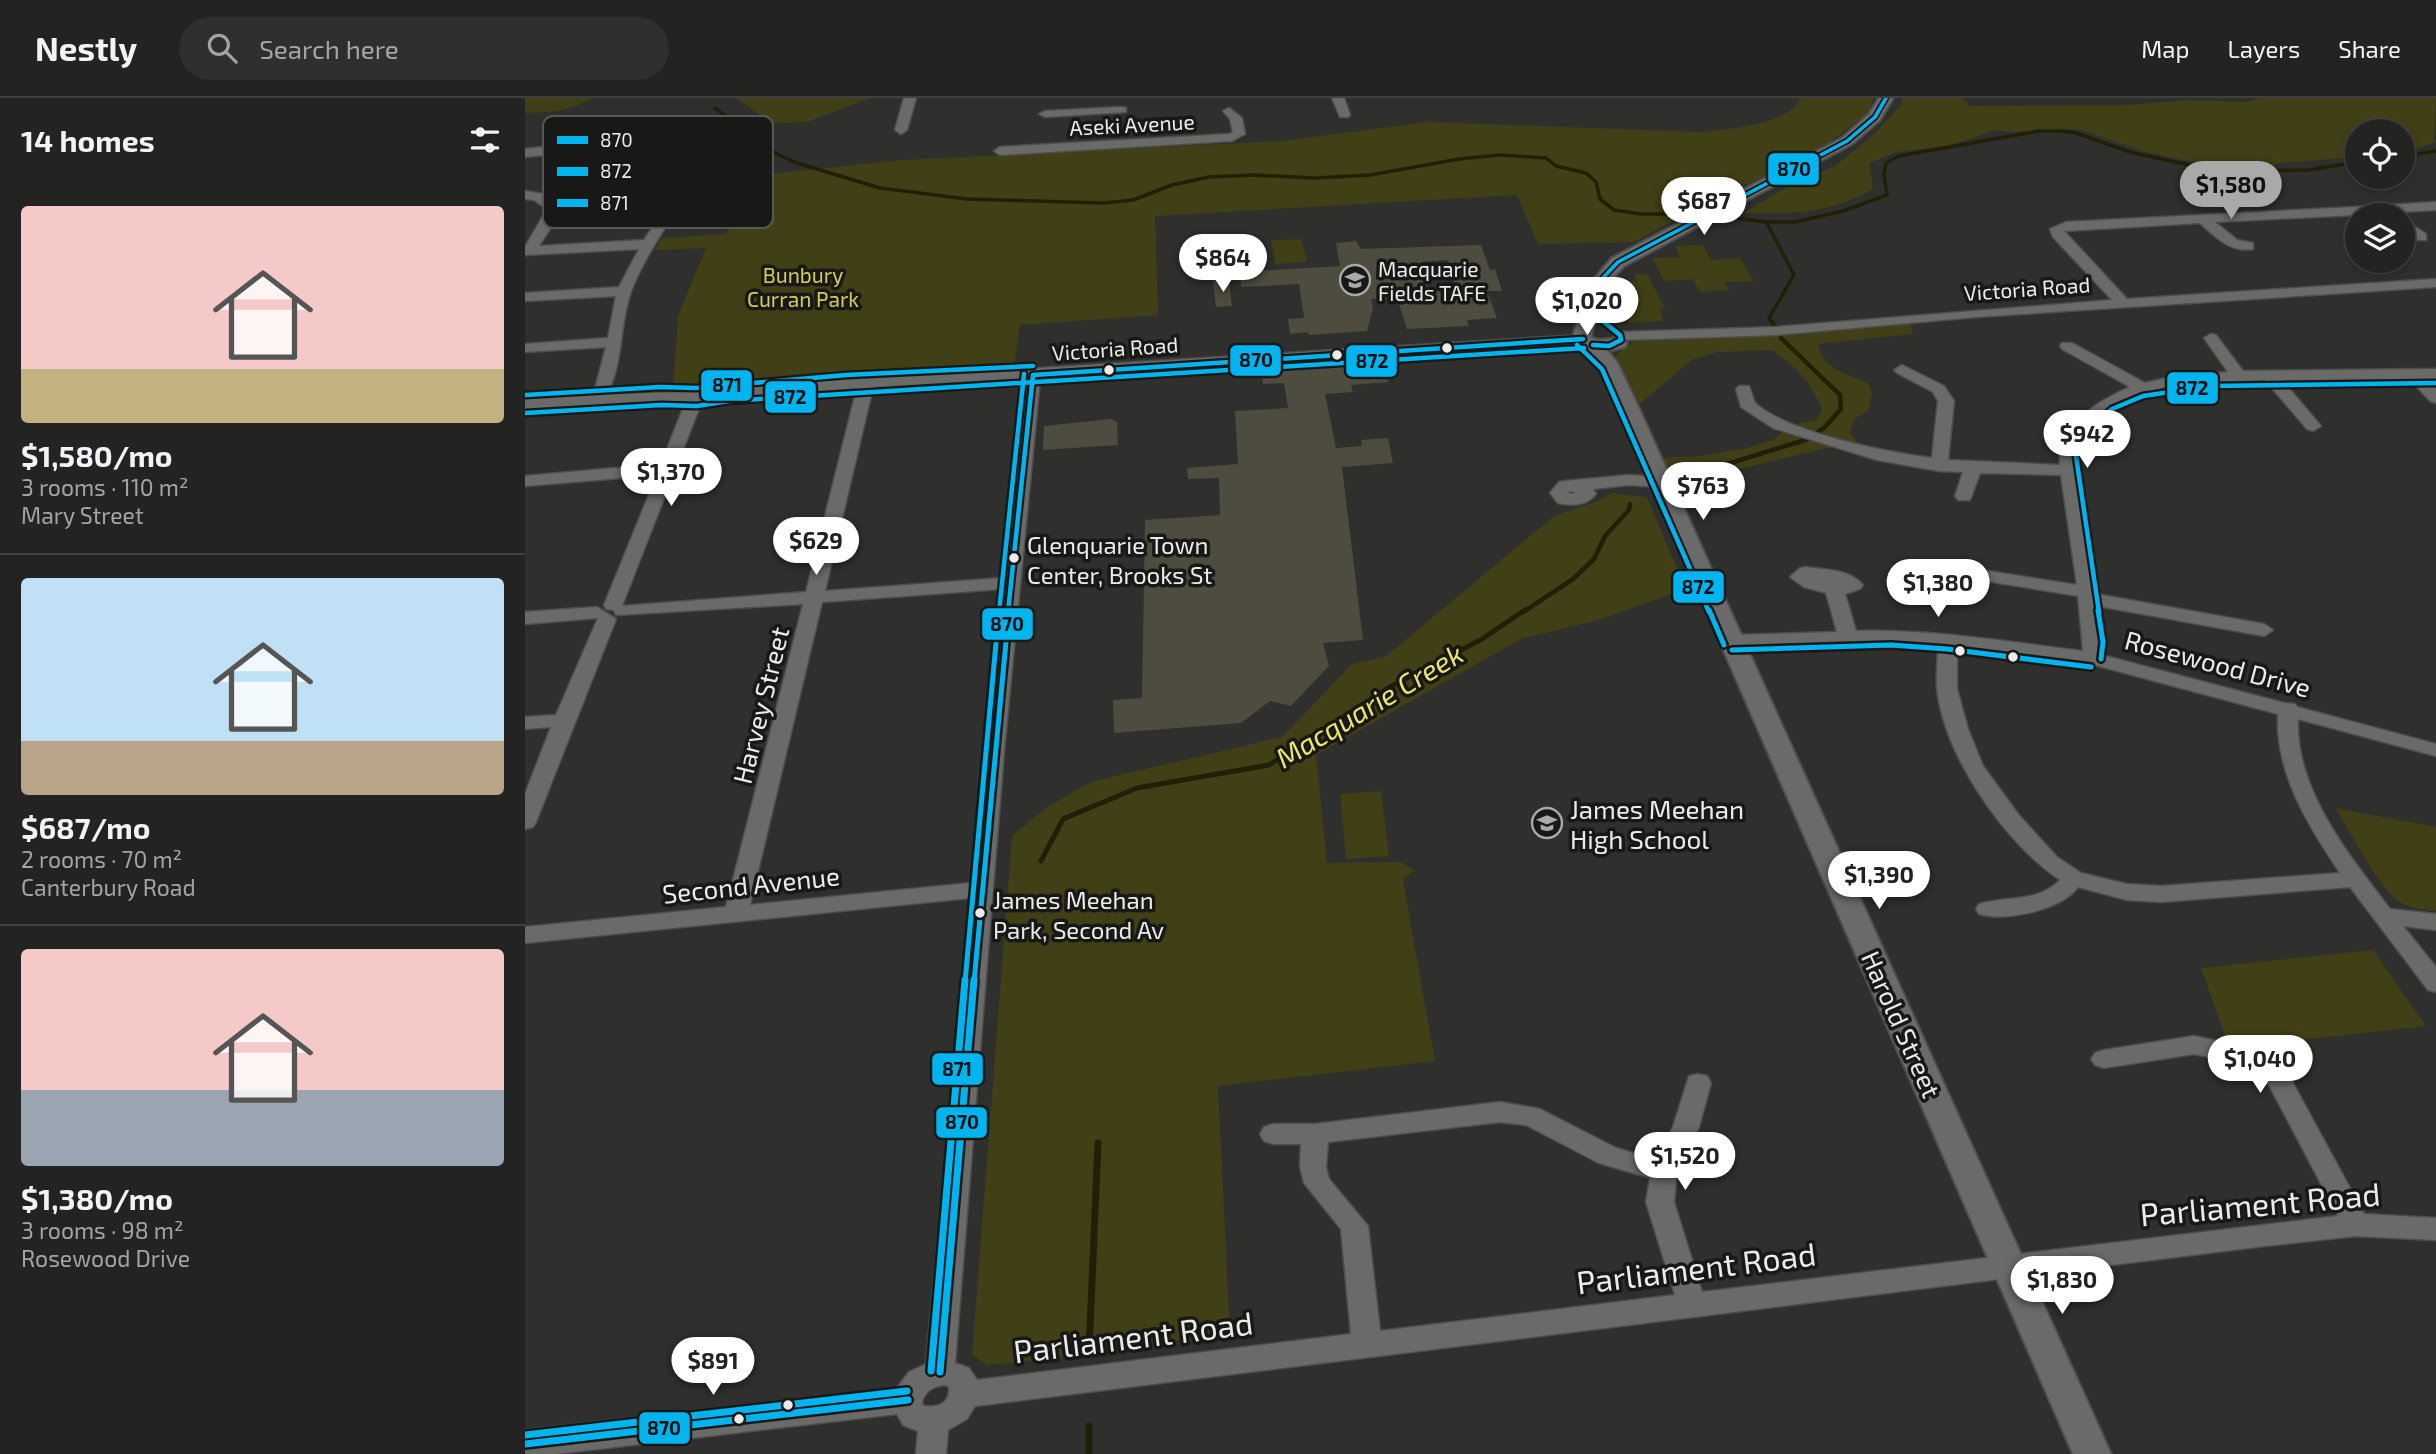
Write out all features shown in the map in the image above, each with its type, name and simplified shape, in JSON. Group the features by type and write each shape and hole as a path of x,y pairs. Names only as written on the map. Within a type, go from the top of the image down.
{"main road":[{"path":"1618,337 1606,346 1586,338 1590,301 1603,276 1618,262 1847,141 1875,117 1886,98"},
{"path":"1590,311 1618,337"},
{"path":"1609,364 1618,337"},
{"name":"Harold Street","path":"1586,338 1609,364 1651,481 1732,641 2092,1454"}],"street":[{"path":"901,130 910,98"},
{"path":"1338,98 1344,115"},
{"name":"Aseki Avenue","path":"1000,152 1122,121 1232,137 1239,134 1236,118 1229,111"},
{"path":"1045,114 1122,121"},
{"path":"525,153 543,151"},
{"path":"525,195 543,201"},
{"path":"2415,207 2436,206"},
{"path":"2122,302 2058,234 2057,229 2066,226 2345,215"},
{"path":"2204,220 2232,244 2248,246"},
{"path":"528,251 543,227"},
{"path":"596,400 604,385 624,291 659,228"},
{"path":"2415,232 2421,237"},
{"path":"528,251 648,244"},
{"name":"Victoria Road","path":"1618,337 1776,331 2122,302 2436,283"},
{"path":"525,297 624,291"},
{"name":"Victoria Road","path":"525,404 696,397 739,391 1033,375 1586,338"},
{"path":"2211,338 2239,376"},
{"path":"525,348 615,342"},
{"path":"2067,346 2143,388"},
{"path":"1902,370 1939,389 1945,401 1938,466"},
{"path":"2414,374 2436,398"},
{"path":"2092,658 2094,643 2068,470 2070,444 2085,419 2114,400 2143,388 2206,377 2436,374"},
{"path":"940,1372 982,889 1033,375"},
{"path":"2270,376 2313,426"},
{"name":"Harvey Street","path":"736,914 866,385"},
{"path":"1744,389 1747,404 1779,425 1883,457 1938,466 2068,470"},
{"path":"525,822 696,397"},
{"path":"1964,496 1972,476 1971,468"},
{"path":"525,481 666,469"},
{"path":"1582,490 1651,481"},
{"path":"1931,566 1974,572 2264,630"},
{"path":"1952,581 1959,575 1974,572"},
{"path":"525,618 1013,583"},
{"path":"1834,589 1848,636"},
{"name":"Rosewood Drive","path":"1732,641 1848,636 1948,640 2092,658 2288,708 2436,750"},
{"path":"1948,640 1947,689 1958,729 1973,767 2010,819 2049,862 2073,878 2127,892 2161,894 2356,879"},
{"path":"2288,708 2284,723 2285,739 2295,771 2328,838 2436,984"},
{"path":"525,723 564,720"},
{"path":"1987,909 2052,899 2067,890 2073,878"},
{"name":"Second Avenue","path":"525,935 982,889"},
{"path":"2386,916 2436,922"},
{"path":"2103,1059 2190,1044 2224,1048 2257,1064 2278,1079 2356,1225"},
{"path":"1692,1305 1660,1202 1664,1172 1686,1127 1698,1083"},
{"path":"1273,1134 1315,1134 1500,1112 1531,1116 1608,1156 1664,1172"},
{"path":"1315,1134 1313,1167 1317,1183 1354,1226 1367,1345"},
{"name":"Parliament Road","path":"965,1394 2356,1225 2436,1229"},
{"path":"940,1372 959,1377 964,1384 962,1403 955,1412 934,1422 914,1416 908,1409 908,1400 918,1382 940,1372"},
{"path":"525,1444 908,1400"},
{"path":"931,1454 934,1422"}],"green space":[{"path":"525,98 592,98 560,110 525,113"},
{"path":"736,98 870,98 807,122 773,123 773,116 762,116"},
{"name":"Bunbury Curran Park","path":"1801,98 1874,98 1868,113 1821,149 1709,202 1634,242 1538,244 1517,195 1155,216 1158,315 1020,325 1014,366 673,389 678,316 706,248 654,250 662,238 726,234 730,228 773,228 773,174 902,160 1282,141 1428,122 1703,132 1757,124 1771,120 1794,107"},
{"path":"1902,98 1962,98 1970,106 2129,105 2190,100 2247,102 2261,98 2436,98 2436,141 2415,149 2415,119 2345,119 2345,158 2280,163 2269,168 2193,162 2146,152 2072,129 2013,132 1996,130 1948,146 1896,152 1870,163 1873,189 1841,203 1810,211 1743,213 1794,183 1835,166 1872,136 1902,104"},
{"path":"1302,239 1307,262 1275,264 1271,240"},
{"path":"1703,245 1711,260 1740,258 1754,281 1725,282 1729,290 1700,292 1693,279 1664,281 1652,258 1680,257 1675,246"},
{"path":"1634,274 1647,274 1665,308 1660,309 1663,321 1629,323 1618,301 1629,300 1621,282 1637,281"},
{"path":"1910,322 1913,334 1818,344 1830,365 1867,382 1872,393 1868,411 1854,419 1850,433 1861,447 1826,448 1675,485 1663,458 1700,456 1747,448 1775,439 1790,425 1816,420 1822,410 1818,400 1802,376 1773,350 1717,352 1692,360 1637,406 1613,358 1636,339"},
{"path":"1611,493 1647,497 1687,592 1671,594 1602,619 1521,639 1316,755 1327,863 1400,862 1415,870 1403,880 1435,1061 1218,1086 1230,1334 1102,1350 1074,1357 987,1365 972,1355 1012,836 1046,808 1090,782 1282,737 1352,664 1385,657 1554,516 1600,500"},
{"path":"1381,791 1389,856 1346,859 1340,794"},
{"path":"2336,808 2436,827 2436,911 2407,906 2390,894"},
{"path":"2373,950 2426,1026 2272,1043 2263,1051 2225,1036 2201,968"}],"building":[{"path":"1356,241 1361,249 1481,245 1490,270 1495,269 1502,291 1487,291 1497,318 1467,320 1469,326 1407,329 1397,298 1371,299 1373,309 1367,331 1290,334 1288,319 1304,318 1299,284 1241,287 1240,272 1340,266 1336,243","holes":["1448,260 1455,286 1428,287 1421,262"]},
{"path":"1229,280 1232,306 1216,307 1213,281"},
{"path":"1383,361 1388,382 1351,385 1353,392 1325,394 1336,448 1362,446 1361,440 1388,438 1393,463 1342,467 1363,640 1323,643 1329,666 1291,706 1270,701 1241,723 1114,733 1113,700 1142,698 1145,520 1220,515 1219,478 1188,479 1187,468 1238,464 1235,411 1288,408 1284,383 1263,384 1261,368"},
{"path":"1111,419 1117,422 1118,445 1043,450 1044,426"}],"waterway":[{"path":"715,108 726,116"},
{"path":"1711,215 1766,222 1795,222 1843,211 1887,195 1884,174 1886,163 1899,156 2039,131 2076,133 2130,152 2217,171 2309,170 2345,164"},
{"path":"773,151 797,163 880,188 967,199 1104,203 1133,200 1172,185 1209,177 1253,175 1315,178 1370,175 1459,159 1500,155 1546,158 1556,166 1586,173 1596,182 1600,199 1614,210 1641,214 1702,214"},
{"path":"2415,154 2436,151"},
{"name":"Macquarie Creek","path":"1767,223 1794,275 1769,318 1773,324"},
{"name":"Macquarie Creek","path":"1772,322 1775,327"},
{"name":"Macquarie Creek","path":"1686,477 1808,439 1825,427 1841,409 1840,395 1781,338"},
{"name":"Macquarie Creek","path":"1523,612 1573,579 1594,559 1605,536 1629,510 1630,504"},
{"name":"Macquarie Creek","path":"1041,861 1063,819 1137,788 1269,765 1388,688 1482,639 1525,610"},
{"name":"Macquarie Creek","path":"1089,1351 1098,1143"},
{"name":"Macquarie Creek","path":"1089,1426 1089,1454"}],"transit line":[{"name":"870","path":"1593,345 1609,346 1621,340 1620,335 1597,317 1589,301 1597,284 1618,262 1847,141 1875,117 1886,98"},
{"name":"870","path":"1033,375 1583,339"},
{"name":"872","path":"1577,345 1602,369 1724,645"},
{"name":"872","path":"526,413 661,405 697,406 729,401 1584,348"},
{"name":"871","path":"525,395 660,387 696,388 846,375 1033,366"},
{"name":"871","path":"931,1371 985,750 1024,374"},
{"name":"870","path":"940,1372 994,751 1033,375"},
{"name":"872","path":"2101,659 2103,642 2076,456 2086,434 2099,419 2112,409 2143,396 2210,386 2436,383"},
{"name":"872","path":"1732,650 1891,645 1947,649 2091,667"},
{"name":"871","path":"525,1435 907,1391"},
{"name":"870","path":"525,1444 908,1400"}],"place":[{"name":"Macquarie Fields TAFE","path":"1355,280"},
{"name":"Glenquarie Town Center, Brooks St","path":"1014,558"},
{"name":"James Meehan High School","path":"1547,823"},
{"name":"James Meehan Park, Second Av","path":"980,913"}]}
